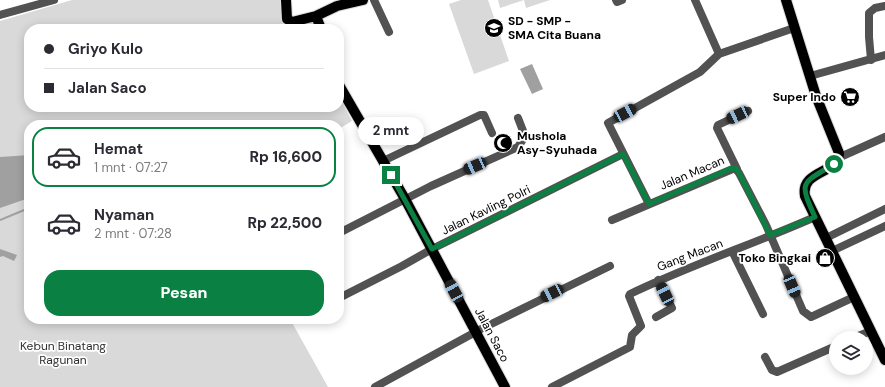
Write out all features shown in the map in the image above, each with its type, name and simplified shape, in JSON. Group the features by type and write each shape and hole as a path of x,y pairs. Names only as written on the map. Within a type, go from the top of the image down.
{"main road":[{"path":"286,0 286,16 289,21 296,21 316,16 337,6 363,0"},
{"path":"786,0 816,96 839,153 834,164 810,179 805,186 805,196 871,331"},
{"path":"316,16 319,24"},
{"name":"Jalan Saco","path":"344,93 405,199 505,387"},
{"path":"873,335 885,360"}],"street":[{"path":"0,15 54,0"},
{"path":"374,0 389,32"},
{"path":"616,0 617,2 622,0"},
{"path":"695,0 719,54"},
{"path":"871,60 869,14 875,8 885,6"},
{"path":"649,204 608,123 700,72 719,54 794,28"},
{"path":"810,76 885,55"},
{"name":"Jalan Macan","path":"748,110 718,125 717,128 770,235 803,311 811,317 854,297"},
{"path":"383,162 480,114 484,115 492,133"},
{"path":"344,230 431,186 518,147 525,136 518,118"},
{"path":"838,158 885,137"},
{"name":"Jalan Kavling Polri","path":"344,295 432,249 623,154"},
{"name":"Jalan Macan","path":"612,220 732,168 737,169"},
{"path":"826,238 885,209"},
{"name":"Gang Macan","path":"552,387 630,347 632,335 641,326 629,296 630,294 658,280 815,217"},
{"path":"832,251 885,226"},
{"path":"732,251 763,314"},
{"path":"375,387 475,332 610,266"},
{"path":"656,317 672,308 658,280"},
{"path":"765,357 772,370 777,372 829,349"}],"green space":[{"name":"Kebun Binatang Ragunan","path":"72,0 280,0 283,24 24,24 24,112 344,112 344,106 352,121 344,126 344,120 24,120 24,324 293,324 328,387 0,387 0,21"},
{"path":"461,0 488,0 509,61 474,74 449,4"},
{"path":"498,0 524,0 500,8"},
{"path":"524,0 550,0 526,8"},
{"name":"Kebun Binatang Ragunan","path":"314,19 315,24 297,24"}],"shaded area":[{"path":"532,64 543,89 532,94 520,69"},
{"path":"24,155 24,200 0,208 0,157"},
{"path":"0,249 17,255 14,261 3,256 0,257"}],"waterway":[{"path":"0,220 24,210"}],"place":[{"name":"SD - SMP - SMA Cita Buana","path":"494,28"},
{"name":"Super Indo","path":"850,97"},
{"name":"Mushola Asy-Syuhada","path":"503,143"},
{"name":"Toko Bingkai","path":"825,258"}],"route":[{"path":"391,175 432,249 448,243 623,154 649,204 732,168 737,169 770,235 815,217 805,196 805,186 810,179 834,164"}]}
